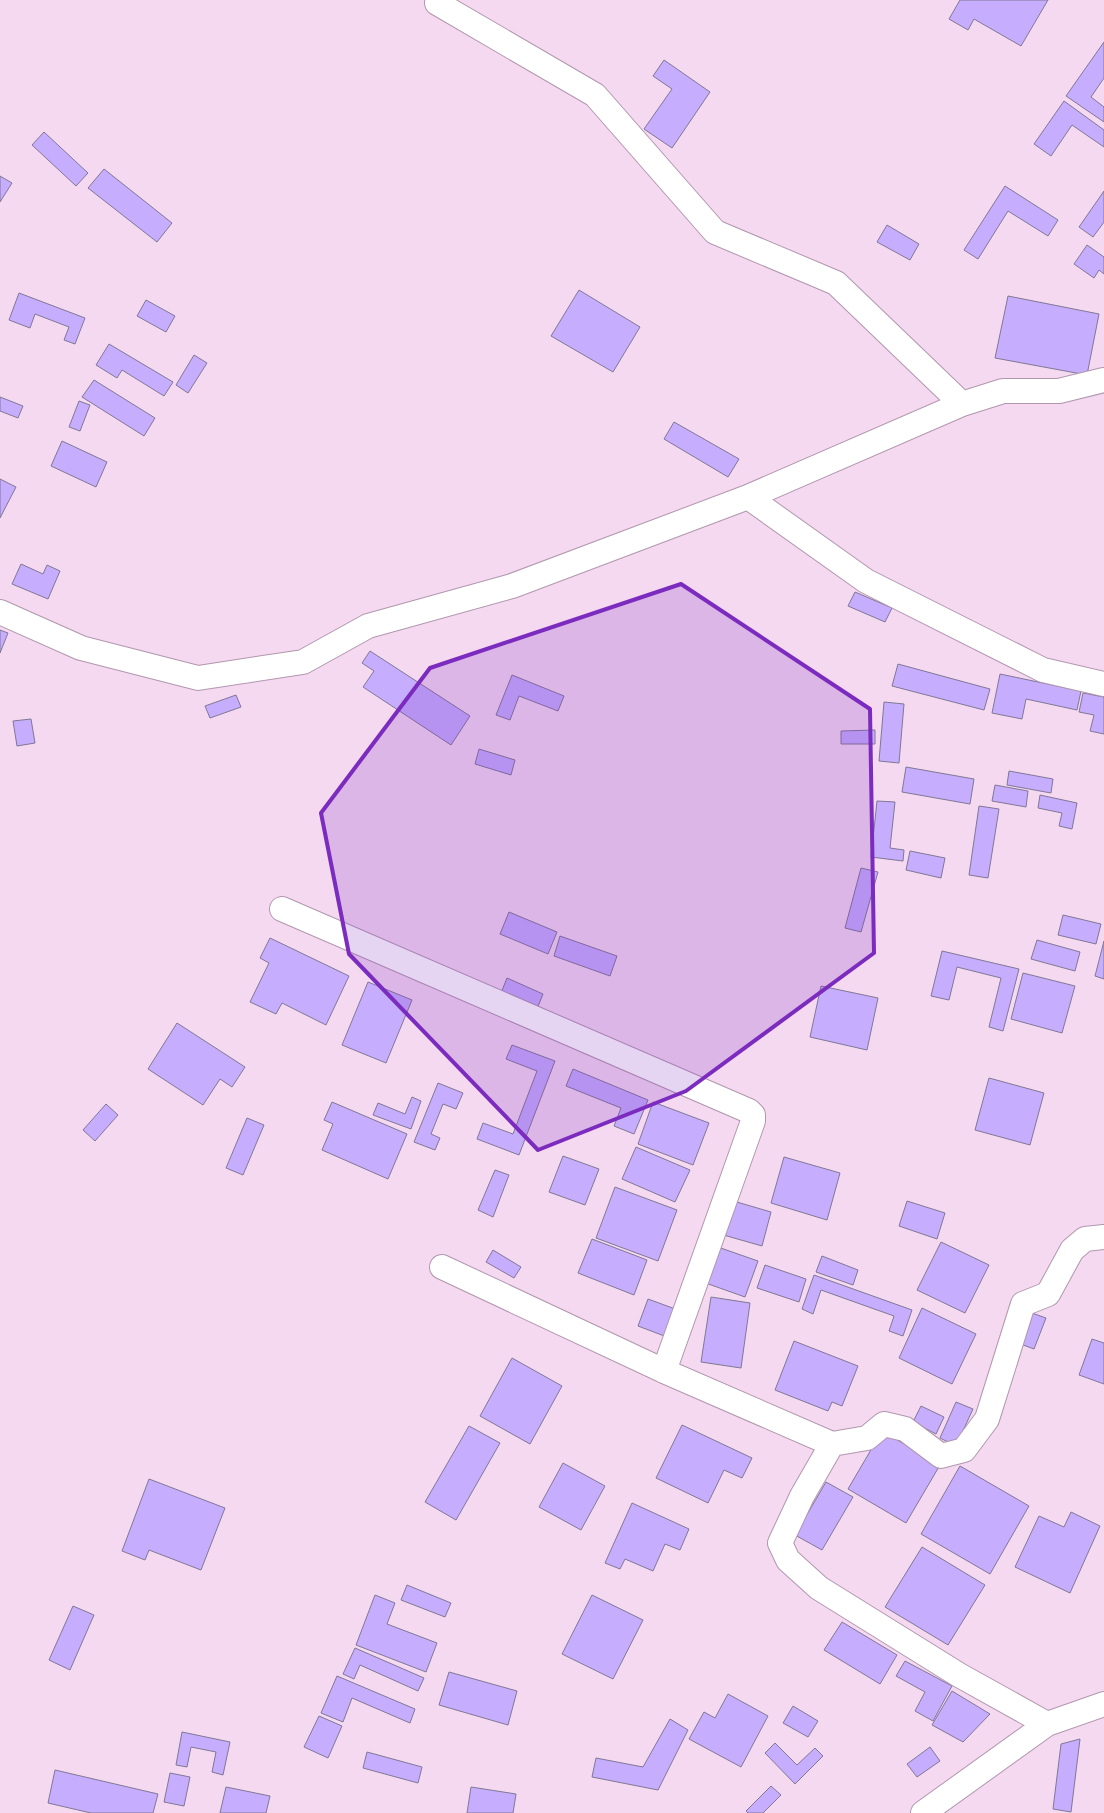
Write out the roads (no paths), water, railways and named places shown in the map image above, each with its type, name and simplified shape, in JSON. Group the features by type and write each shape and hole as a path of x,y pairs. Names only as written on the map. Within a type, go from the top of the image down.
{"street":[{"path":"437,3 595,95 715,232 836,283 962,404"},
{"path":"0,612 81,648 198,678 303,662 368,626 512,586 748,498 962,404 1003,391 1059,391 1104,380"},
{"path":"748,498 866,581 1042,670 1104,684"},
{"path":"282,909 750,1111 753,1115 753,1121 664,1371"},
{"path":"442,1267 664,1371 832,1444 866,1438 884,1424 905,1429 941,1456 964,1450 987,1419 1023,1304 1048,1294 1072,1250 1084,1239 1104,1237"},
{"path":"832,1444 802,1496 780,1543 788,1560 819,1588 959,1675 1047,1724"},
{"path":"923,1813 1047,1724 1104,1704"}]}
